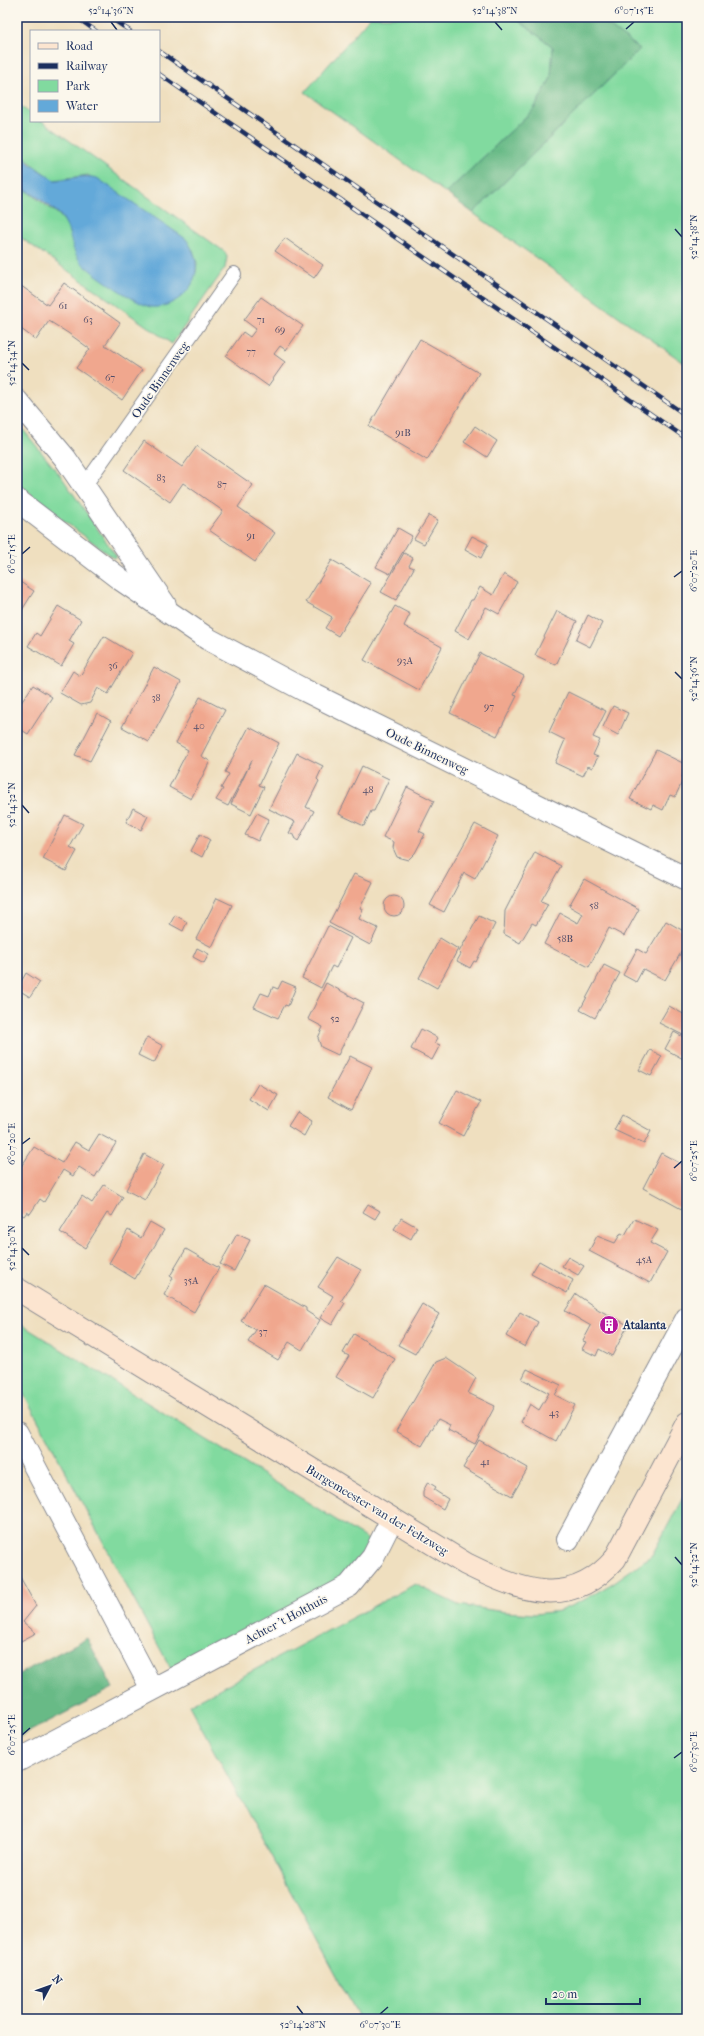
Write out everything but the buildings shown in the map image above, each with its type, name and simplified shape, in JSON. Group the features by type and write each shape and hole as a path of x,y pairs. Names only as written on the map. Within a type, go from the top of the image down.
{"street":[{"name":"Oude Binnenweg","path":"17,401 61,452 85,485 172,616"},
{"name":"Oude Binnenweg","path":"17,500 71,542 172,616 208,639 259,666 687,879"},
{"name":"Burgemeester van der Feltzweg","path":"17,1289 466,1564 502,1581 533,1591 549,1593 579,1587 592,1580 615,1559 687,1423"},
{"path":"568,1539 687,1318"},
{"path":"17,1433 152,1689"},
{"name":"Achter 't Holthuis","path":"17,1760 349,1586 373,1557 392,1519"}],"lane":[{"name":"Oude Binnenweg","path":"85,485 234,274"}],"green space":[{"path":"370,17 514,17 553,47 551,78 534,109 446,193 305,92"},
{"path":"514,17 597,17 640,49 473,213 446,193 534,109 551,78 553,47"},
{"path":"597,17 687,17 687,365 473,213 640,49"},
{"path":"17,104 30,113 30,122 43,122 225,252 227,257 225,268 172,344 17,235 17,184 58,214 67,224 75,251 196,273 197,263 193,250 88,175 54,180 31,163 20,150 17,132"},
{"path":"17,422 63,479 117,557 114,558 60,518 17,483"},
{"path":"17,1322 370,1541 364,1555 346,1578 172,1671 17,1381"},
{"path":"687,1490 687,2019 360,2019 189,1705 415,1584 458,1605 505,1612 535,1614 559,1611 582,1601 613,1583 652,1555"},
{"path":"87,1638 113,1688 17,1738 17,1675"}],"water":[{"path":"17,140 22,155 30,164 54,180 81,177 97,178 186,239 194,253 196,263 194,279 188,290 177,300 171,303 164,306 151,307 125,294 85,266 76,255 66,225 59,214 17,184"}],"railway":[{"path":"76,17 95,30"},
{"path":"109,17 128,30"},
{"path":"160,52 687,416"},
{"path":"160,75 687,439"}],"place":[{"name":"Atalanta","path":"609,1325"}]}
